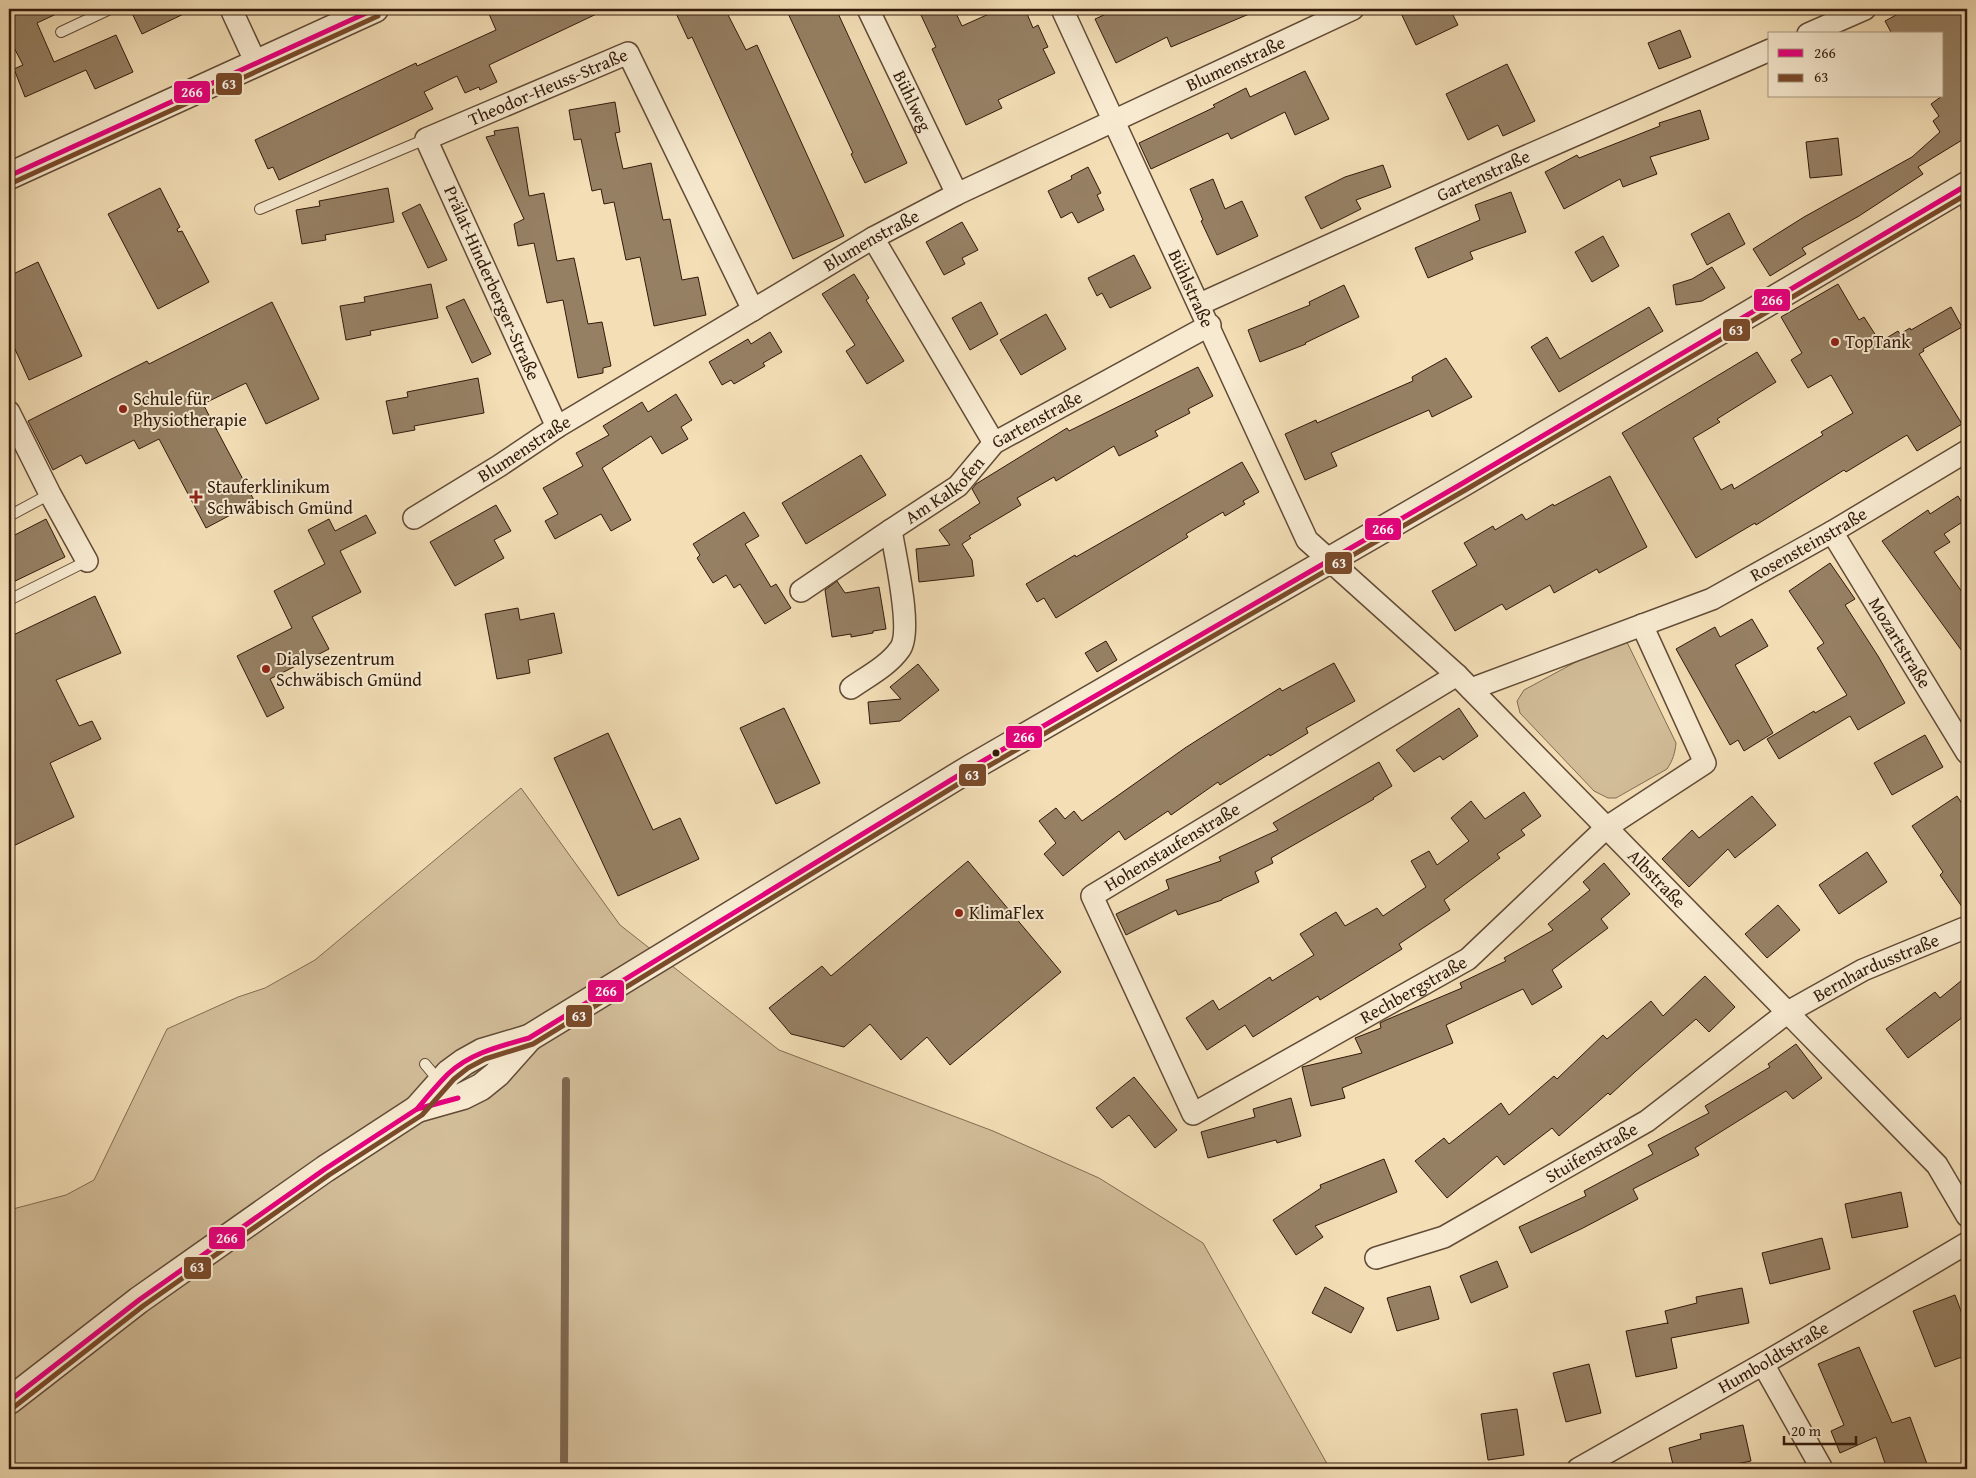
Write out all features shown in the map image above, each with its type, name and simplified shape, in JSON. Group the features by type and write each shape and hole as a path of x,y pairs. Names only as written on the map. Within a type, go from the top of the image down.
{"street":[{"path":"230,9 256,63"},
{"path":"9,176 376,9"},
{"name":"Bühlweg","path":"868,9 957,194"},
{"name":"Bühlstraße","path":"1062,9 1210,325 1307,540 1328,560"},
{"name":"Blumenstraße","path":"414,518 499,466 557,427 872,238 957,194 1353,9"},
{"path":"1813,32 1865,9"},
{"name":"Gartenstraße","path":"1200,304 1511,163 1768,51"},
{"name":"Theodor-Heuss-Straße","path":"426,139 628,53 753,310"},
{"name":"Prälat-Hinderberger-Straße","path":"426,139 557,427"},
{"path":"9,1401 139,1300 325,1169 417,1109 439,1082 464,1062 482,1052 501,1064 529,1038 969,769 1328,560 1966,195"},
{"name":"Gartenstraße","path":"872,238 994,443 1210,325"},
{"path":"9,412 50,494 87,561"},
{"name":"Am Kalkofen","path":"801,591 958,486 994,443"},
{"name":"Rosensteinstraße","path":"1464,682 1712,599 1832,532 1967,451"},
{"name":"Am Kalkofen","path":"851,688 890,660 902,647 906,630 891,530"},
{"name":"Mozartstraße","path":"1832,532 1967,753"},
{"name":"Albstraße","path":"1328,560 1464,682 1788,1012 1937,1165 1967,1216"},
{"path":"1607,828 1704,763 1642,624"},
{"name":"Hohenstaufenstraße","path":"1193,1114 1092,896 1464,682"},
{"name":"Rechbergstraße","path":"1193,1114 1468,959 1607,828"},
{"name":"Bernhardusstraße","path":"1788,1012 1863,970 1967,927"},
{"name":"Stuifenstraße","path":"1376,1258 1444,1237 1648,1121 1788,1012"},
{"name":"Humboldtstraße","path":"1578,1469 1763,1364 1967,1243"},
{"path":"1763,1364 1822,1469"}],"lane":[{"path":"61,32 110,9"},
{"name":"Theodor-Heuss-Straße","path":"260,209 426,139"},
{"path":"9,516 50,494"},
{"path":"9,600 87,561"}],"shaded area":[{"path":"1624,636 1676,743 1671,763 1667,769 1616,798 1608,798 1594,791 1520,713 1517,701 1524,690"},
{"path":"521,788 620,925 779,1050 993,1131 1099,1178 1203,1243 1330,1469 9,1469 9,1210 66,1195 94,1180 167,1029 238,997 265,988 315,960"}],"building":[{"path":"9,9 67,9 37,23 54,62 116,35 133,72 95,89 86,70 25,97 14,69 23,65 9,38"},
{"path":"130,9 194,9 142,34"},
{"path":"500,9 607,9 489,65 497,82 480,90 479,87 465,93 457,76 424,92 433,109 279,180 273,167 268,169 255,140 416,63 417,66 496,30 489,14"},
{"path":"674,9 725,9 746,50 757,45 844,236 793,259 692,37 688,39"},
{"path":"786,9 836,9 907,163 865,183"},
{"path":"930,9 954,9 962,26 1000,9 1025,9 1033,28 1038,25 1048,47 1043,49 1055,73 998,100 1002,108 966,125 932,49 936,47 920,13"},
{"path":"1117,9 1261,9 1171,47 1167,37 1116,63 1095,19"},
{"path":"1399,9 1450,9 1458,25 1416,45"},
{"path":"1907,9 1959,9 1967,22 1967,137 1918,167 1923,174 1859,216 1802,248 1806,254 1770,276 1753,249 1804,217 1912,157 1940,132 1933,121 1939,116 1931,104 1939,98 1944,98 1944,32 1891,32 1885,21"},
{"path":"1680,30 1691,57 1659,69 1648,43"},
{"path":"1507,64 1535,121 1503,136 1498,125 1468,140 1446,94"},
{"path":"1305,71 1329,119 1295,135 1285,112 1231,139 1228,133 1151,169 1139,143 1215,107 1213,105 1246,88 1250,97"},
{"path":"615,102 620,132 615,133 623,169 651,163 663,220 670,219 682,280 698,277 706,315 654,326 640,257 626,260 614,202 604,204 601,189 592,191 581,139 574,140 569,110"},
{"path":"1700,110 1709,139 1650,157 1657,174 1623,187 1620,179 1564,209 1545,172 1577,155 1579,158 1660,126 1659,123"},
{"path":"518,127 529,196 544,193 557,261 574,258 588,324 602,322 611,366 603,368 603,373 578,378 563,300 547,303 534,243 518,246 514,224 524,219 486,137 495,135 494,131"},
{"path":"1838,138 1842,175 1810,178 1806,142"},
{"path":"1383,165 1391,187 1356,200 1361,209 1321,229 1305,197 1345,177"},
{"path":"1088,167 1101,193 1097,195 1104,210 1078,223 1072,212 1061,218 1048,191 1072,179 1071,176"},
{"path":"1213,179 1225,209 1242,201 1258,236 1217,255 1201,221 1203,220 1190,189"},
{"path":"160,188 180,227 177,229 178,232 182,231 209,282 158,309 108,214"},
{"path":"388,188 394,222 325,235 326,240 302,244 296,210 320,206 319,201"},
{"path":"1511,192 1526,232 1470,252 1473,259 1428,278 1415,248 1480,220 1475,205"},
{"path":"420,204 447,260 428,268 402,213"},
{"path":"1729,213 1745,244 1707,265 1691,234"},
{"path":"962,222 978,250 962,258 965,264 944,275 926,242"},
{"path":"1603,236 1619,266 1592,282 1575,252"},
{"path":"1134,255 1151,288 1110,308 1102,293 1097,296 1088,278"},
{"path":"38,262 82,356 29,380 9,336 9,276"},
{"path":"1712,267 1725,288 1702,301 1676,305 1673,285 1692,279"},
{"path":"854,274 869,298 866,300 904,361 867,384 846,351 855,345 822,294"},
{"path":"431,284 438,318 370,331 371,335 346,340 340,306 365,302 364,297"},
{"path":"1838,284 1859,320 1864,317 1880,342 1898,331 1900,334 1910,328 1911,330 1951,307 1962,327 1923,349 1924,351 1919,354 1962,424 1917,451 1907,435 1846,472 1844,470 1756,525 1755,523 1696,558 1622,433 1757,352 1776,382 1717,419 1720,422 1693,438 1721,490 1732,484 1734,489 1823,435 1821,432 1853,413 1831,375 1808,388 1791,360 1802,353 1781,317"},
{"path":"1344,285 1359,317 1306,344 1260,362 1248,330 1310,305 1309,302"},
{"path":"464,299 491,354 472,363 446,307"},
{"path":"272,302 319,399 266,424 246,383 203,404 255,502 206,528 159,439 139,449 134,440 86,464 81,455 53,470 28,421 147,361 149,364"},
{"path":"981,302 998,334 970,350 952,318"},
{"path":"1649,307 1663,331 1559,392 1531,347 1547,337 1560,359"},
{"path":"1046,314 1066,349 1021,375 1000,340"},
{"path":"770,332 782,352 763,363 765,366 734,384 731,380 722,385 709,362 748,339 751,344"},
{"path":"1446,358 1472,397 1432,417 1429,410 1331,453 1337,466 1305,480 1285,434 1316,420 1317,423 1413,381 1412,377"},
{"path":"1198,367 1213,396 1188,409 1190,413 1155,431 1158,436 1119,456 1114,446 1056,481 1054,477 1017,498 1021,505 969,536 971,538 962,544 972,560 974,576 919,582 916,549 950,545 939,530 980,503 972,489 976,484 1067,428 1069,431"},
{"path":"478,378 484,413 414,426 415,430 393,434 386,401 408,397 407,392"},
{"path":"676,394 692,420 681,427 688,439 662,454 651,436 602,468 631,520 611,531 601,514 555,539 545,521 558,514 543,488 583,466 576,453 609,435 603,426 642,402 648,412"},
{"path":"861,455 886,495 806,544 782,503"},
{"path":"1242,462 1259,492 1243,501 1245,504 1225,516 1223,512 1186,534 1188,537 1056,618 1044,598 1037,602 1026,584"},
{"path":"1610,476 1647,547 1599,573 1597,569 1554,593 1550,585 1506,610 1502,604 1455,631 1432,591 1477,565 1464,543 1493,526 1495,530 1522,514 1526,520 1553,504 1554,506"},
{"path":"1958,496 1967,511 1967,519 1944,534 1950,542 1934,552 1967,599 1967,658 1882,541 1928,510 1930,514"},
{"path":"496,505 511,531 494,540 504,558 455,586 430,542"},
{"path":"744,512 759,536 745,544 771,587 776,584 791,608 765,624 740,584 734,588 726,575 713,583 697,558 700,555 693,544"},
{"path":"366,515 376,533 340,551 361,592 312,617 329,649 270,679 284,708 267,717 237,656 292,628 274,591 325,564 308,530 329,519 335,531"},
{"path":"46,519 65,557 9,584 9,538"},
{"path":"1830,563 1855,599 1845,605 1878,656 1905,703 1858,730 1850,716 1779,759 1767,739 1814,711 1815,713 1847,695 1817,648 1824,643 1789,591"},
{"path":"837,581 845,593 879,587 886,629 851,637 851,634 832,637 825,590"},
{"path":"95,596 121,653 56,680 79,726 92,721 101,739 50,763 74,817 9,848 9,637"},
{"path":"518,608 520,620 554,613 562,653 528,660 530,673 497,679 485,614"},
{"path":"1752,619 1768,646 1735,665 1773,733 1744,751 1738,740 1730,745 1676,649 1715,627 1720,637"},
{"path":"1106,641 1117,660 1097,672 1085,653"},
{"path":"1334,663 1355,701 1306,728 1308,733 1270,756 1269,754 1220,785 1218,782 1171,815 1168,811 1125,840 1119,831 1063,876 1044,854 1056,843 1039,821 1056,808 1065,819 1074,811 1082,821 1185,748 1280,688 1282,691"},
{"path":"918,664 939,690 900,721 870,724 868,702 901,699 890,687"},
{"path":"784,708 820,783 776,804 740,728"},
{"path":"1459,708 1478,736 1443,760 1440,756 1414,772 1396,750"},
{"path":"608,733 653,830 680,818 699,859 618,896 554,758"},
{"path":"1925,735 1943,767 1892,795 1874,763"},
{"path":"1379,762 1392,786 1374,799 1271,858 1273,863 1255,872 1259,882 1222,900 1178,915 1176,910 1126,935 1116,914 1169,889 1166,880 1221,861 1219,857 1278,830 1273,823"},
{"path":"1524,792 1541,816 1521,830 1525,835 1497,854 1500,858 1444,900 1450,910 1399,944 1402,949 1320,1000 1318,996 1253,1037 1245,1025 1207,1050 1186,1018 1213,1000 1219,1010 1270,977 1272,981 1314,955 1300,934 1336,912 1345,926 1377,908 1383,916 1426,887 1411,861 1429,851 1437,865 1469,841 1451,818 1471,801 1485,819"},
{"path":"1752,796 1776,825 1735,858 1728,849 1689,887 1662,859 1692,830 1699,838"},
{"path":"1957,796 1967,811 1967,914 1940,875 1943,872 1912,826"},
{"path":"1867,852 1887,882 1839,914 1819,885"},
{"name":"KlimaFlex","path":"968,861 1061,972 950,1065 927,1037 901,1060 870,1024 844,1047 791,1034 769,1008 822,966 831,976"},
{"path":"1604,863 1630,894 1601,919 1608,928 1552,970 1562,987 1532,1005 1523,989 1446,1025 1453,1043 1342,1088 1345,1098 1311,1106 1302,1067 1362,1053 1355,1038 1381,1028 1380,1023 1386,1020 1462,988 1460,983 1506,961 1504,958 1553,930 1548,924 1590,890 1583,882"},
{"path":"1778,905 1800,930 1767,958 1745,934"},
{"path":"1705,976 1735,1007 1709,1032 1696,1019 1610,1095 1608,1093 1559,1136 1552,1128 1504,1165 1497,1156 1447,1198 1415,1161 1444,1138 1449,1144 1501,1103 1509,1115 1554,1076 1557,1079 1603,1035 1607,1039 1651,1001 1663,1016"},
{"path":"1967,976 1967,1014 1908,1058 1886,1029 1935,992 1940,998"},
{"path":"1796,1044 1822,1078 1793,1099 1786,1091 1695,1148 1699,1155 1633,1189 1638,1199 1531,1253 1519,1227 1586,1196 1584,1191 1653,1154 1648,1145 1709,1113 1705,1106 1770,1067 1768,1064"},
{"path":"1134,1077 1177,1130 1155,1148 1129,1115 1112,1128 1096,1108"},
{"path":"1291,1098 1301,1136 1277,1143 1276,1140 1208,1158 1201,1132 1255,1117 1253,1109"},
{"path":"1384,1159 1397,1192 1315,1226 1323,1237 1296,1255 1273,1220 1321,1188 1320,1185"},
{"path":"1901,1192 1908,1227 1852,1238 1845,1204"},
{"path":"1822,1238 1830,1269 1770,1284 1762,1253"},
{"path":"1497,1261 1508,1287 1471,1303 1460,1276"},
{"path":"1430,1286 1439,1319 1397,1331 1387,1298"},
{"path":"1325,1287 1364,1308 1351,1333 1312,1313"},
{"path":"1742,1288 1749,1323 1671,1338 1677,1368 1636,1377 1626,1331 1668,1324 1665,1311 1697,1303 1696,1297"},
{"path":"1955,1295 1967,1327 1967,1355 1935,1367 1913,1311"},
{"path":"1859,1347 1892,1423 1910,1417 1927,1464 1912,1469 1887,1469 1876,1437 1840,1453 1831,1431 1844,1425 1818,1364"},
{"path":"1589,1364 1601,1413 1566,1422 1553,1373"},
{"path":"1517,1409 1524,1455 1488,1460 1481,1414"},
{"path":"1743,1425 1751,1461 1713,1469 1708,1469 1707,1465 1688,1469 1674,1469 1669,1448 1701,1439 1700,1434"}],"waterway":[{"path":"564,1469 566,1081"}],"transit line":[{"name":"266","path":"9,176 375,9"},
{"name":"63","path":"12,183 378,16"},
{"name":"266","path":"417,1109 448,1074 476,1055 529,1038 969,769 1463,483 1967,185"},
{"name":"63","path":"14,1407 143,1306 329,1175 422,1115 454,1079 468,1068 485,1059 533,1044 973,775 1467,489 1967,194"},
{"name":"266","path":"9,1401 139,1300 325,1169 417,1109 458,1098"}],"place":[{"name":"TopTank","path":"1835,342"},
{"name":"Schule für Physiotherapie","path":"123,409"},
{"name":"Stauferklinikum Schwäbisch Gmünd","path":"196,497"},
{"name":"Dialysezentrum Schwäbisch Gmünd","path":"266,669"},
{"name":"KlimaFlex","path":"959,913"}]}
